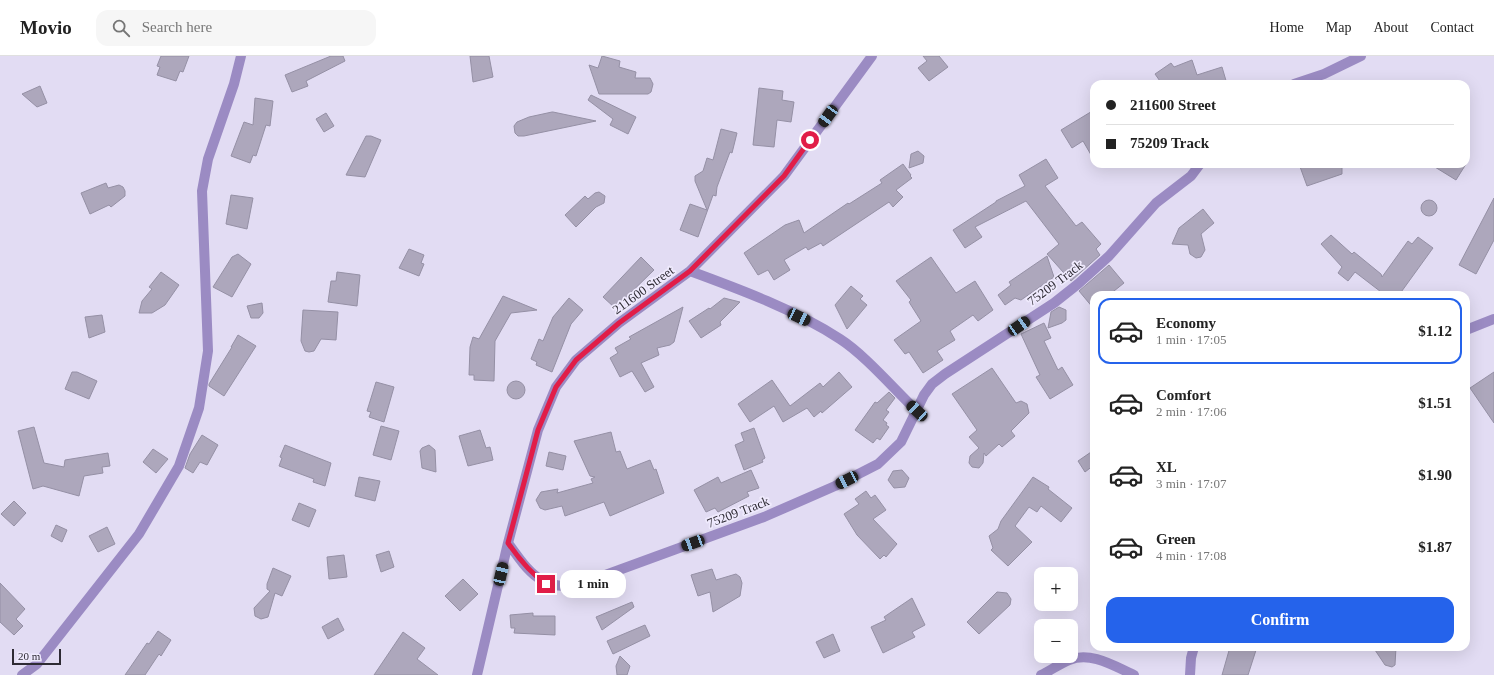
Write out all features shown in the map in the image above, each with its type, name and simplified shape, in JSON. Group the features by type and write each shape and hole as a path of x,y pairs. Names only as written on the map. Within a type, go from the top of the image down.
{"street":[{"path":"22,675 37,664 139,534 179,466 199,408 208,351 202,191 208,159 234,84 241,56"},
{"name":"211600 Street","path":"477,675 508,543 538,430 556,387 576,360 619,323 690,271 784,176 872,56"},
{"path":"1306,80 1324,74 1361,56"},
{"name":"75209 Track","path":"508,543 532,573 546,584 567,587 578,585 764,517 835,486 878,464 901,442 924,395 932,384 1054,303 1078,284 1109,256 1156,203 1191,176 1197,168"},
{"path":"690,271 732,286 812,323 841,339 917,411"},
{"path":"1470,328 1494,319"},
{"path":"1190,675 1193,651"},
{"path":"1041,675 1068,660 1083,656 1094,658 1134,675"}],"building":[{"path":"161,56 189,56 183,72 180,71 176,81 157,75 160,67 157,66"},
{"path":"331,56 343,56 345,61 306,81 308,86 292,92 285,75"},
{"path":"470,56 489,56 493,77 473,82"},
{"path":"602,56 620,61 619,67 636,72 635,78 650,78 653,84 651,92 648,94 599,94 589,65 598,68"},
{"path":"923,56 939,56 948,67 929,81 918,68 927,61"},
{"path":"1192,60 1197,75 1222,67 1226,80 1159,80 1155,74 1171,63 1174,67"},
{"path":"40,86 47,103 37,107 22,94"},
{"path":"759,88 783,91 782,100 794,102 791,122 777,120 774,147 753,145"},
{"path":"591,95 636,117 628,134 610,125 613,119 588,100"},
{"path":"255,98 273,101 270,126 266,125 256,156 253,155 250,163 231,156 244,122 253,125"},
{"path":"552,112 596,121 524,136 518,136 515,133 514,126 517,122 529,117"},
{"path":"1090,112 1090,153 1083,141 1072,148 1061,130"},
{"path":"326,113 334,126 324,132 316,119"},
{"path":"721,129 737,133 732,153 730,152 717,187 716,196 713,195 698,237 680,230 690,204 707,210 695,181 695,176 703,171 707,158 713,160"},
{"path":"366,136 371,136 381,140 365,177 346,175"},
{"path":"918,151 924,156 923,163 909,168 911,154"},
{"path":"1046,159 1058,178 1045,186 1076,226 1082,222 1101,244 1096,249 1100,255 1071,281 1047,254 1059,244 1026,201 975,227 982,237 965,248 953,230 996,201 1025,186 1019,175"},
{"path":"903,164 912,178 896,190 903,197 893,207 889,202 823,246 821,243 808,250 806,247 784,260 790,270 774,280 768,270 758,275 744,253 785,225 799,220 804,233 848,203 849,204 882,183 880,180"},
{"path":"1300,168 1342,168 1342,174 1307,186"},
{"path":"1436,168 1464,168 1456,180"},
{"path":"106,183 108,188 119,185 123,187 125,196 111,207 109,205 90,214 81,193"},
{"path":"599,192 605,196 604,203 596,207 576,227 565,215 585,196 588,199 595,193"},
{"path":"231,195 253,198 247,229 226,224"},
{"path":"1494,198 1494,240 1476,274 1459,265"},
{"path":"1426,200 1432,200 1437,205 1435,214 1432,216 1426,216 1421,211 1421,205"},
{"path":"1203,209 1214,223 1201,234 1205,250 1201,257 1196,258 1190,254 1188,245 1172,244 1179,228"},
{"path":"1331,235 1352,254 1354,252 1381,274 1382,277 1408,241 1412,244 1418,237 1433,248 1402,291 1380,291 1355,272 1348,281 1338,273 1342,267 1321,244"},
{"path":"409,249 424,255 421,263 424,264 419,276 399,268"},
{"path":"238,254 251,264 232,297 213,287 232,257"},
{"path":"1047,256 1054,277 1021,300 1015,298 1005,305 998,295 1011,285 1009,282"},
{"path":"641,257 654,270 615,308 603,297"},
{"path":"931,257 956,293 975,281 993,310 978,321 973,315 950,331 955,340 937,351 943,360 923,373 909,352 905,354 894,340 921,321 909,302 911,300 896,281"},
{"path":"1109,265 1124,283 1114,291 1090,291 1090,304 1079,291"},
{"path":"161,272 179,285 165,305 152,313 139,313 142,301 152,289 149,287"},
{"path":"337,272 360,275 357,306 328,302 331,281 336,281"},
{"path":"851,286 863,296 860,299 867,305 847,329 835,305"},
{"path":"503,296 537,310 511,313 495,341 494,381 474,380 474,375 469,375 470,347 473,337 479,339"},
{"path":"569,298 583,310 571,324 552,372 536,365 537,362 531,359 539,339 543,341 553,317"},
{"path":"724,298 740,302 720,322 721,325 701,338 689,321 709,308 710,309"},
{"path":"262,303 263,313 259,318 251,318 247,306"},
{"path":"683,307 674,342 670,345 657,348 659,355 641,363 654,387 645,392 632,371 620,377 610,358 618,353 615,348 631,339 629,337"},
{"path":"1059,307 1066,310 1066,320 1048,328 1051,312"},
{"path":"303,310 338,312 336,340 321,339 314,351 305,351 301,341"},
{"path":"102,315 105,332 89,338 85,317"},
{"path":"1044,323 1051,338 1044,341 1058,370 1062,367 1073,385 1050,399 1036,377 1040,375 1021,334"},
{"path":"238,335 256,346 224,396 209,386 209,384"},
{"path":"992,368 1016,403 1021,401 1027,404 1029,413 1011,431 1015,436 1002,447 999,444 986,456 984,453 983,463 979,468 972,467 969,463 970,456 979,448 969,437 977,430 952,394"},
{"path":"72,372 77,372 97,381 89,399 65,389"},
{"path":"839,372 852,387 822,413 821,411 814,417 807,408 783,422 774,406 750,422 738,404 772,380 790,406 820,383 823,387"},
{"path":"1494,372 1494,423 1470,388"},
{"path":"516,381 520,382 524,386 524,394 520,398 516,399 512,398 508,394 507,390 508,386 512,382"},
{"path":"376,382 394,387 384,422 369,417 371,412 367,411"},
{"path":"889,392 895,398 886,410 889,412 883,420 889,427 880,440 877,438 873,443 855,430 875,402 877,403"},
{"path":"381,426 399,431 391,460 373,455"},
{"path":"34,427 44,463 64,467 65,460 108,453 110,466 102,467 103,473 84,476 79,496 43,486 33,489 18,431"},
{"path":"754,428 765,458 762,460 763,462 744,470 735,445 744,441 741,433"},
{"path":"480,430 486,448 490,447 493,460 468,466 459,436"},
{"path":"611,432 616,452 620,451 627,469 650,460 654,470 656,469 664,493 610,516 604,502 565,516 562,506 545,510 540,508 536,500 541,492 558,489 557,493 593,483 591,479 595,477 590,476 574,441"},
{"path":"202,435 218,445 207,465 200,462 193,473 185,468 190,454"},
{"path":"285,445 331,463 325,486 313,482 314,479 279,466 282,458 280,457"},
{"path":"429,445 435,450 436,472 422,468 420,451 422,448"},
{"path":"153,449 168,459 156,473 143,462"},
{"path":"549,452 566,456 563,470 546,466"},
{"path":"1090,453 1090,468 1085,472 1078,461"},
{"path":"751,470 759,488 747,492 749,496 718,512 715,508 706,512 694,490 718,477 721,483"},
{"path":"902,470 909,478 905,487 894,488 888,480 893,471"},
{"path":"359,477 380,481 375,501 355,496"},
{"path":"1033,477 1049,487 1048,489 1072,508 1061,522 1041,506 1037,512 1029,507 1015,526 1032,542 1008,566 991,550 993,548 989,536 998,529 1001,521"},
{"path":"866,491 871,498 875,495 886,510 873,519 897,544 886,557 884,555 880,559 857,535 844,514 859,504 855,499"},
{"path":"14,501 26,513 14,526 1,514"},
{"path":"299,503 316,510 309,527 292,520"},
{"path":"56,525 67,530 62,542 51,536"},
{"path":"107,527 115,544 98,552 89,536"},
{"path":"389,551 394,567 381,572 376,555"},
{"path":"344,555 347,577 329,579 327,557"},
{"path":"273,568 291,576 282,596 275,593 268,617 261,619 255,616 254,608 270,591 267,589 267,584"},
{"path":"712,569 716,580 736,574 740,577 742,583 740,596 713,612 710,592 698,596 691,575"},
{"path":"463,579 478,594 460,611 445,596"},
{"path":"0,583 25,609 16,619 23,626 14,635 0,622"},
{"path":"997,592 1007,593 1011,599 1010,605 979,634 967,622"},
{"path":"912,598 925,625 912,632 915,637 883,653 871,627 886,620 884,617"},
{"path":"632,602 634,607 602,630 596,617"},
{"path":"533,613 533,616 555,616 555,635 514,633 515,628 511,628 510,615"},
{"path":"338,618 344,630 328,639 322,627"},
{"path":"645,625 650,636 613,654 607,641"},
{"path":"158,631 171,640 161,656 159,654 145,675 125,675 147,643 149,644"},
{"path":"403,632 425,648 417,659 438,675 374,675"},
{"path":"833,634 840,651 824,658 816,642"},
{"path":"1229,651 1256,651 1248,675 1222,675"},
{"path":"1376,651 1396,651 1395,665 1392,667 1385,665"},
{"path":"620,656 630,666 627,675 617,675 616,666"}],"route":[{"path":"546,584 537,578 508,543 538,430 556,387 576,360 619,323 690,271 784,176 810,140"}]}
